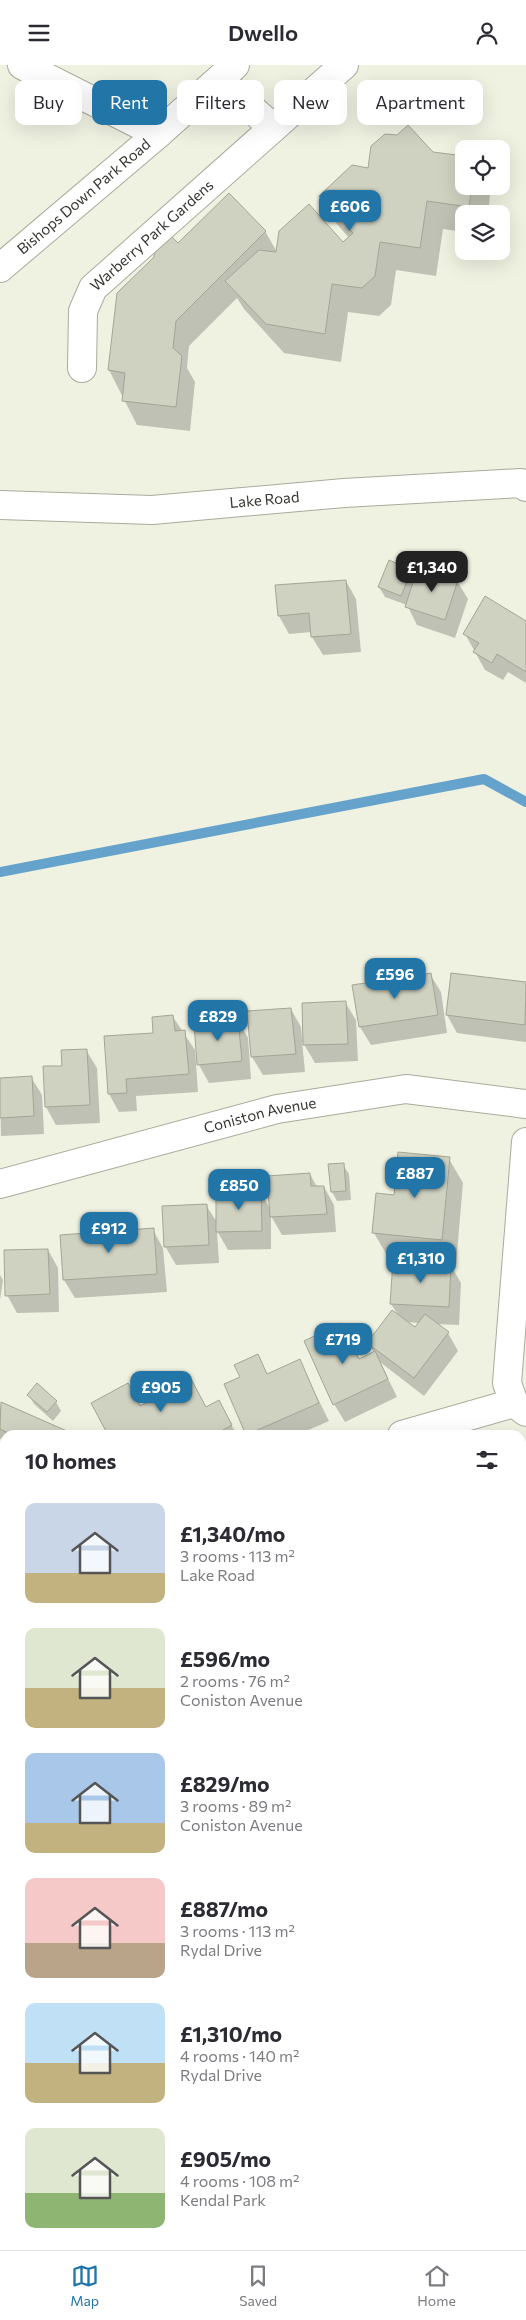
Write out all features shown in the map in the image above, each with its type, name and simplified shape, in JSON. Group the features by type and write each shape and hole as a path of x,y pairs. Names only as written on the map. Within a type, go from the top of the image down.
{"street":[{"path":"22,65 158,134"},
{"name":"Warberry Park Gardens","path":"82,368 83,311 93,288 344,65"},
{"path":"227,72 273,128"},
{"name":"Bishops Down Park Road","path":"0,268 158,134 227,72"},
{"name":"Lake Road","path":"0,505 152,510 344,493 521,483 526,487"},
{"name":"Coniston Avenue","path":"0,1183 277,1109 396,1090 406,1089 526,1104"},
{"path":"424,1430 520,1408 507,1383 526,1142"}],"building":[{"path":"408,125 433,152 455,155 455,195 471,195 469,205 427,201 420,248 380,242 375,276 362,288 332,284 325,334 266,324 225,281 259,250 276,252 279,231 309,204 343,242 353,233 319,196 352,165 368,168 371,146 385,134 397,135"},
{"path":"229,193 266,231 176,321 173,348 182,356 176,407 122,401 125,373 108,370 117,293 154,257 155,246 168,233 178,243"},
{"path":"389,560 412,570 401,596 378,587"},
{"path":"418,567 458,580 445,620 405,607"},
{"path":"346,580 351,634 311,637 309,613 278,616 275,585"},
{"path":"485,596 526,621 526,672 497,654 492,663 473,652 479,643 463,634"},
{"path":"431,973 438,1015 359,1027 352,985"},
{"path":"451,973 526,982 525,1025 446,1015"},
{"path":"346,1001 348,1044 303,1045 302,1003"},
{"path":"291,1008 296,1054 251,1057 247,1011"},
{"path":"173,1015 175,1031 185,1030 189,1074 126,1079 127,1093 108,1094 104,1036 153,1033 152,1017"},
{"path":"238,1019 242,1061 197,1065 194,1023"},
{"path":"87,1049 90,1105 45,1107 43,1066 62,1066 61,1050"},
{"path":"32,1076 34,1116 0,1118 0,1078"},
{"path":"398,1152 450,1157 442,1240 372,1233 376,1193 394,1195"},
{"path":"344,1163 346,1191 331,1192 328,1164"},
{"path":"310,1173 311,1186 324,1186 327,1214 270,1217 267,1176"},
{"path":"261,1190 262,1231 216,1232 216,1191"},
{"path":"207,1204 209,1245 164,1247 162,1206"},
{"path":"154,1228 157,1274 63,1280 60,1235"},
{"path":"48,1249 50,1294 5,1296 4,1250"},
{"path":"393,1261 451,1264 449,1307 390,1304"},
{"path":"392,1310 415,1327 425,1314 449,1332 414,1378 367,1343"},
{"path":"341,1323 359,1359 375,1351 388,1379 333,1405 304,1341"},
{"path":"258,1354 267,1374 300,1359 319,1403 257,1430 244,1430 224,1384 240,1377 234,1365"},
{"path":"191,1379 206,1407 219,1400 232,1425 223,1430 105,1430 91,1403 128,1383 140,1406"},
{"path":"37,1383 57,1401 47,1412 27,1395"},
{"path":"1,1402 65,1430 2,1430 0,1429"}],"waterway":[{"path":"0,872 484,779 526,802"}]}
